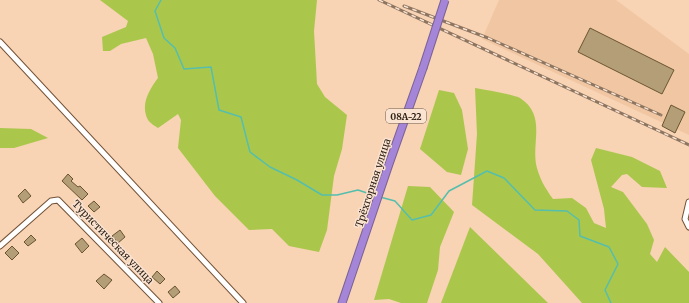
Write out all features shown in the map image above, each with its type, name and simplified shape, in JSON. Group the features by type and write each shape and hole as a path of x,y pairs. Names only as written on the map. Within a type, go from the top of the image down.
{"highway":[{"name":"Трёхгорная улица","path":"342,303 445,0"}],"street":[{"path":"0,42 243,303"},
{"name":"Туристическая улица","path":"0,246 51,201 58,200 159,303"},
{"path":"689,202 686,220 689,228"}],"shaded area":[{"path":"499,0 616,0 689,54 689,135 482,39"}],"green space":[{"path":"100,0 317,0 314,31 317,84 325,97 347,115 342,149 334,176 327,230 319,252 289,246 272,229 249,230 215,196 178,148 181,120 178,114 158,128 148,120 145,103 158,78 153,54 146,38 121,44 110,51 103,51 102,37 126,27 128,21"},
{"path":"475,88 520,98 528,105 533,112 535,120 536,164 545,187 553,199 572,198 586,208 594,223 606,228 604,209 591,160 596,148 632,157 660,171 667,188 642,187 627,174 622,175 611,187 623,192 647,224 654,240 650,254 657,262 665,247 689,272 689,303 582,303 538,254 472,205 477,134"},
{"path":"439,90 454,93 462,110 468,149 461,175 447,172 420,149"},
{"path":"0,128 31,129 48,138 14,148 0,148"},
{"path":"408,186 430,187 454,212 440,247 438,270 427,303 401,303 389,299 374,300"},
{"path":"470,227 548,303 441,303"}],"building":[{"path":"590,28 674,70 662,94 578,52"},
{"path":"671,105 685,112 675,133 662,126"},
{"path":"68,174 73,179 71,181 78,187 80,186 88,194 82,200 62,181"},
{"path":"25,189 31,196 23,203 18,196"},
{"path":"94,201 100,207 94,212 88,206"},
{"path":"120,230 125,237 118,243 112,236"},
{"path":"31,235 36,240 28,246 24,242"},
{"path":"82,238 89,246 82,253 75,244"},
{"path":"12,246 19,253 12,260 5,253"},
{"path":"157,271 165,279 160,284 152,277"},
{"path":"104,274 112,280 104,289 96,281"},
{"path":"175,286 180,292 173,298 168,292"}],"waterway":[{"path":"161,0 155,11 164,38 175,48 184,69 211,67 219,110 241,117 250,152 270,167 297,180 322,195 337,195 358,190 376,196"},
{"path":"380,197 395,201 412,220 431,215 449,191 487,171 504,178 535,210 567,211 579,220 580,236 609,247 618,264 605,290 611,303"}],"railway":[{"path":"379,0 689,145"},
{"path":"404,6 488,38 661,115"}]}
